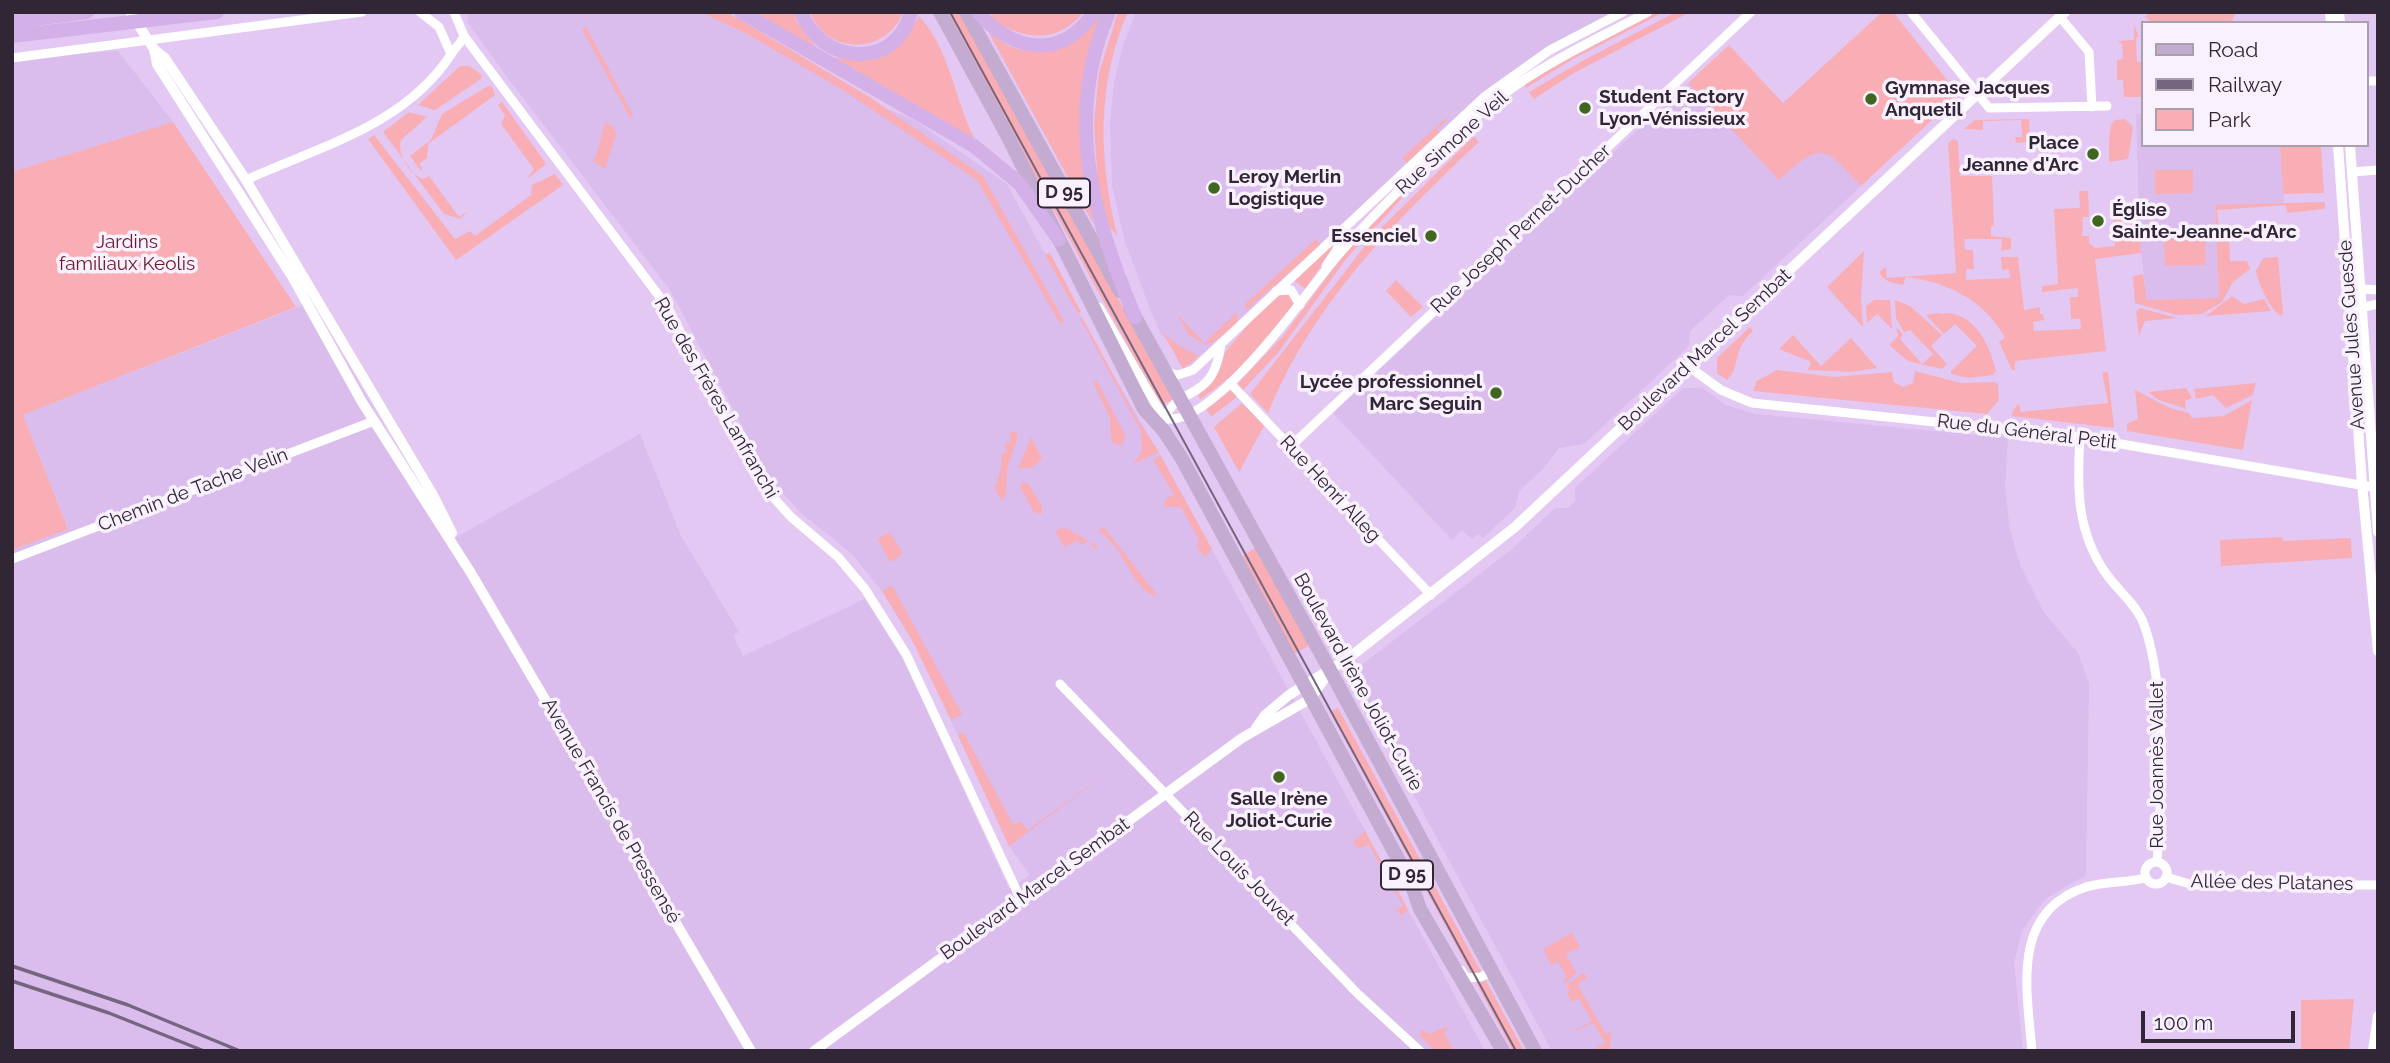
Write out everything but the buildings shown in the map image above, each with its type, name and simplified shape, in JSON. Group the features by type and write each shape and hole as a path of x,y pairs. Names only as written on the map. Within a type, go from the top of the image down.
{"highway":[{"path":"12,22 87,12"},
{"path":"12,36 217,12"},
{"path":"741,12 974,146 999,165 1030,195 1059,240"},
{"path":"801,12 806,26 824,44 858,55 882,48 894,41 908,24 911,12"},
{"path":"978,12 1004,36 1037,46 1063,40 1075,33 1094,12"},
{"path":"1109,12 1090,77 1086,132 1087,164 1102,235 1135,317"}],"main road":[{"name":"D 95","path":"940,12 1079,277 1104,333 1144,409 1164,424 1302,686 1411,883 1420,909 1503,1051"},
{"name":"Boulevard Irène Joliot-Curie","path":"966,12 1331,670 1535,1051"}],"street":[{"name":"Avenue Francis de Pressensé","path":"130,12 154,49 165,58 246,180 433,495 471,573"},
{"path":"12,58 362,12"},
{"path":"420,12 439,27 451,54"},
{"name":"Rue des Frères Lanfranchi","path":"454,12 464,36 668,308 729,428 764,487 791,517 838,556 865,589 906,654 1021,900"},
{"name":"Rue Simone Veil","path":"1166,372 1173,375 1186,374 1484,97 1550,50 1623,12"},
{"name":"Rue Simone Veil","path":"1316,282 1400,190 1490,105 1556,60 1648,12"},
{"name":"Rue Joseph Pernet-Ducher","path":"1290,447 1751,12"},
{"path":"1911,12 1976,95 1993,109 2108,106"},
{"path":"2063,15 2089,52 2092,107"},
{"name":"Boulevard Marcel Sembat","path":"1256,728 1265,715 1302,686 1331,670 1431,595 1515,527 2063,15"},
{"path":"235,186 331,146 373,125 419,93 447,64 464,36"},
{"name":"Avenue Francis de Pressensé","path":"154,49 156,64 293,278 374,421 471,573 751,1051"},
{"name":"Avenue Jules Guesde","path":"2338,147 2354,288"},
{"name":"Avenue Jules Guesde","path":"2350,147 2362,484 2378,651"},
{"path":"2352,172 2378,170"},
{"name":"Rue Simone Veil","path":"1184,406 1230,383 1263,351 1300,305 1342,242 1338,233"},
{"path":"2354,288 2378,290"},
{"path":"1272,292 1291,290 1300,305"},
{"path":"2355,309 2378,304"},
{"name":"Avenue Jules Guesde","path":"2355,309 2376,487 2378,532"},
{"path":"1164,424 1211,379 1219,362 1221,343"},
{"name":"Rue du Général Petit","path":"1688,366 1721,390 1752,402 2080,437 2376,487"},
{"name":"Rue Henri Alleg","path":"1230,383 1431,595"},
{"path":"374,421 386,416"},
{"name":"Chemin de Tache Velin","path":"12,559 374,421"},
{"name":"Rue Joannès Vallet","path":"2080,437 2077,486 2084,532 2106,573 2141,618 2157,673 2157,862"},
{"name":"Boulevard Marcel Sembat","path":"814,1051 1256,728 1310,699 1331,670"},
{"name":"Rue Louis Jouvet","path":"1060,684 1357,993 1420,1051"},
{"path":"2032,1051 2026,970 2030,942 2039,922 2057,903 2084,888 2145,878 2155,884 2166,877 2166,869 2157,862 2146,866 2145,878"},
{"name":"Allée des Platanes","path":"2166,877 2193,884 2378,885"},
{"path":"1411,883 1466,978 1481,977 1492,971"},
{"path":"2373,1051 2378,1019"}],"shaded area":[{"path":"467,12 700,12 745,33 846,92 914,120 1007,184 1045,254 1050,253 1090,335 1161,456 1485,1051 12,1051 12,550 68,528 23,415 311,302 451,540 640,434 681,536 739,632 733,635 743,656 865,599 905,663 1009,889 1030,875 1009,846 920,654 882,591 852,554 800,512 769,477 670,290 507,77 468,23"},
{"path":"1136,12 1617,12 1482,94 1190,365 1161,334 1152,314 1125,242 1112,185 1110,123 1114,83 1123,45"},
{"path":"118,51 173,122 12,172 12,57"},
{"path":"1688,83 1779,179 1804,156 1820,152 1831,154 1861,186 1743,296 1729,295 1690,331 1689,346 1584,444 1559,448 1542,470 1519,491 1515,508 1483,538 1479,534 1472,539 1462,530 1452,540 1333,413"},
{"path":"2136,114 2142,114 2142,147 2280,147 2284,204 2215,206 2219,298 2147,300 2140,244"},
{"path":"1683,388 1702,388 1726,405 1755,414 2008,438 2005,487 2010,530 2020,565 2043,611 2078,653 2089,683 2086,875 2045,899 2022,931 2014,963 2023,1049 1552,1051 1357,690 1359,667 1511,550 1555,508 1568,508 1575,501 1575,488"}],"green space":[{"path":"700,12 726,12 741,20 871,98 983,176 1064,321 1060,323 977,180 846,92 745,33"},
{"path":"749,12 794,12 797,22 818,50"},
{"path":"810,12 903,12 895,26 884,37 856,45 829,36 818,26"},
{"path":"946,12 960,12 1174,400 1160,405"},
{"path":"992,12 1084,12 1063,30 1040,36 1005,27 993,20"},
{"path":"1101,12 1105,12 1084,175 1093,223 989,33 1009,46 1025,51 1051,51 1074,41"},
{"path":"1118,12 1128,12 1110,67 1104,122 1107,179 1117,235 1107,225 1098,186 1094,122 1099,73"},
{"path":"1654,12 1664,12 1573,59 1526,88 1524,84 1571,55"},
{"path":"1676,12 1690,12 1574,73 1534,99 1529,92 1584,60"},
{"name":"Gymnase Jacques Anquetil","path":"1882,12 1893,12 1959,95 1861,186 1830,156 1822,153 1805,158 1779,180 1688,83 1729,45 1783,103"},
{"path":"2148,12 2237,12 2231,21 2150,21 2145,17"},
{"path":"919,16 939,45 977,143 832,59 869,59 887,53 902,40"},
{"path":"2134,25 2139,37 2136,37 2137,62 2142,62 2142,97 2124,97 2123,80 2117,80 2117,60 2123,59 2122,44 2118,41 2134,40"},
{"path":"586,27 634,117 629,116 582,29"},
{"path":"460,66 469,66 482,75 481,79 435,110 418,105"},
{"path":"488,86 492,87 495,95 428,144 427,158 419,164 423,169 421,171 410,156 431,140 442,114"},
{"path":"502,102 545,162 545,165 527,179 534,169 501,124 505,115 498,105"},
{"path":"409,112 427,117 401,140 404,160 383,132"},
{"path":"1446,118 1448,120 1437,129 1439,133 1407,163 1402,158"},
{"path":"2029,119 2030,142 2016,143 2015,137 2022,137 2021,120 1983,121 1983,130 1964,129 1975,120"},
{"path":"2125,119 2133,127 2128,159 2109,162 2111,125 2115,120"},
{"name":"Jardins familiaux Keolis","path":"173,122 296,307 23,415 68,529 12,550 12,172"},
{"path":"605,122 614,127 616,134 605,169 592,160 596,157"},
{"path":"374,135 455,239 470,231 475,236 531,195 532,185 555,174 563,185 456,260 368,139"},
{"path":"1474,136 1479,142 1387,234 1332,300 1286,373 1268,413 1250,394 1371,238"},
{"path":"1953,139 1958,141 1960,176 1992,176 1994,226 1991,226 1991,236 2011,238 2011,249 2001,251 2002,239 1964,239 1965,250 1973,250 1974,269 1966,269 1966,280 2010,278 2009,269 2002,270 2001,257 2018,257 2024,310 2040,307 2040,314 2043,314 2044,320 2033,322 2034,331 2081,329 2080,319 2071,319 2070,297 2078,297 2078,288 2042,292 2042,286 2058,284 2054,209 2080,208 2079,191 2088,191 2089,217 2083,217 2082,236 2089,236 2089,243 2095,248 2115,246 2113,216 2121,206 2135,205 2131,220 2139,220 2141,253 2095,259 2106,351 2015,361 2015,370 2012,370 1999,342 2005,338 1997,325 1976,303 1936,283 1906,277 1903,285 1883,278 1879,272 1886,267 1887,278 1956,273 1948,143"},
{"path":"2280,147 2321,147 2324,193 2283,194"},
{"path":"2155,170 2193,170 2193,193 2155,194"},
{"path":"414,173 423,179 429,176 459,217 468,211 460,219 444,214"},
{"path":"1401,193 1404,196 1346,259 1278,353 1242,391 1238,383 1283,336 1345,253"},
{"path":"2325,202 2325,209 2287,213 2286,205 2217,210 2219,230 2280,225 2287,229 2287,235 2229,239 2230,261 2247,261 2250,269 2233,282 2222,302 2202,314 2176,315 2135,303 2133,276 2143,274 2147,300 2219,298 2215,205"},
{"path":"2205,238 2206,265 2165,266 2164,239"},
{"path":"1316,239 1321,245 1246,310 1245,304"},
{"path":"1329,246 1333,249 1305,289 1292,279"},
{"path":"1864,251 1861,299 1863,327 1827,287"},
{"path":"1050,253 1081,312 1078,314 1045,255"},
{"path":"2278,257 2281,316 2265,296 2256,271 2263,258"},
{"path":"1396,280 1423,307 1411,317 1386,291"},
{"path":"1289,293 1294,303 1265,344 1227,379 1200,399 1198,395 1214,380 1226,351 1247,326 1248,319 1277,295"},
{"path":"2232,296 2244,304 2264,299 2271,311 2206,316"},
{"path":"1874,300 1890,300 1892,329 1877,314 1867,323 1866,306"},
{"path":"1895,300 1910,306 1942,335 1931,346 1947,364 1942,369 1908,361 1889,345 1898,336 1896,327 1903,334 1900,339 1922,364 1933,354 1910,330 1904,332 1896,318"},
{"path":"2140,308 2177,318 2145,321 2139,336 2136,312"},
{"path":"1237,312 1238,321 1216,341 1206,345 1189,335 1177,314 1204,343"},
{"path":"1937,313 1963,317 1977,329 1990,353 1996,371 1993,375 1968,378 1951,374 1977,346 1955,324 1944,334 1926,315"},
{"path":"1082,317 1138,421 1159,452 1133,464 1142,452 1141,431 1080,318"},
{"path":"1750,327 1753,331 1742,345 1734,370 1727,380 1717,373 1717,358"},
{"path":"1163,333 1181,347 1199,356 1183,369"},
{"path":"1793,335 1821,366 1851,338 1877,368 1851,372 1808,370 1811,363 1809,361 1779,349"},
{"path":"1777,370 1834,377 1892,372 1894,382 1903,387 1913,383 1915,371 1961,383 1994,382 1998,384 1999,400 1987,414 1753,391 1757,381"},
{"path":"2108,372 2114,428 2012,416 2013,410 2019,404 2021,412 2108,403 2102,373"},
{"path":"1097,381 1125,435 1124,442 1119,446 1111,440 1110,417 1093,383"},
{"path":"2256,383 2253,395 2226,408 2213,395 2196,399 2194,389"},
{"path":"2186,388 2192,398 2185,401 2186,409 2159,400 2148,392"},
{"path":"1230,390 1238,396 1211,417 1206,408"},
{"path":"2135,390 2170,408 2189,413 2192,418 2224,416 2252,400 2243,450 2127,431 2127,424 2138,419"},
{"path":"1242,403 1264,426 1239,472 1214,427"},
{"path":"1015,431 1018,435 1007,470 1006,494 1002,501 995,489 1002,464 1001,455 1007,451 1004,445 1011,441 1009,433"},
{"path":"1031,437 1042,459 1032,468 1018,468"},
{"path":"1161,456 1212,549 1205,557 1197,547 1199,540 1181,507 1164,507 1165,500 1174,494 1153,460"},
{"path":"1022,482 1028,483 1042,507 1042,514 1034,512 1020,487"},
{"path":"1064,527 1089,541 1082,545 1078,540 1064,547 1055,531"},
{"path":"1104,527 1156,596 1140,585 1107,537 1098,531"},
{"path":"890,532 903,554 890,562 878,539"},
{"path":"2282,537 2283,541 2351,538 2352,558 2221,566 2220,540"},
{"path":"1255,548 1310,645 1294,654 1241,557"},
{"path":"892,585 962,714 951,720 911,638 882,591"},
{"path":"1338,708 1524,1051 1513,1051 1330,712"},
{"path":"963,732 1013,824 1021,822 1028,830 1122,762 1009,846 958,735"},
{"path":"1365,831 1408,910 1402,915 1395,910 1403,906 1369,845 1358,848 1353,842"},
{"path":"1572,933 1580,947 1566,954 1576,973 1565,984 1563,980 1567,977 1558,962 1551,965 1543,949"},
{"path":"1584,973 1587,978 1577,984 1606,1034 1611,1032 1610,1051 1591,1051 1605,1043 1593,1023 1565,1036 1592,1021 1579,999 1572,1002 1566,991 1570,990 1567,984"},
{"path":"2354,999 2349,1051 2301,1051 2301,1000"},
{"path":"1449,1028 1444,1033 1454,1051 1436,1051 1420,1036 1421,1030 1430,1034"}],"tram line":[{"path":"950,12 1516,1051"}],"railway":[{"path":"12,966 128,1005 240,1051"},
{"path":"12,981 109,1013 204,1051"}],"place":[{"name":"Gymnase Jacques Anquetil","path":"1871,99"},
{"name":"Student Factory Lyon-Vénissieux","path":"1585,108"},
{"name":"Place Jeanne d'Arc","path":"2093,154"},
{"name":"Leroy Merlin Logistique","path":"1214,188"},
{"name":"Église Sainte-Jeanne-d'Arc","path":"2098,221"},
{"name":"Essenciel","path":"1431,236"},
{"name":"Lycée professionnel Marc Seguin","path":"1496,393"},
{"name":"Salle Irène Joliot-Curie","path":"1279,777"}]}
